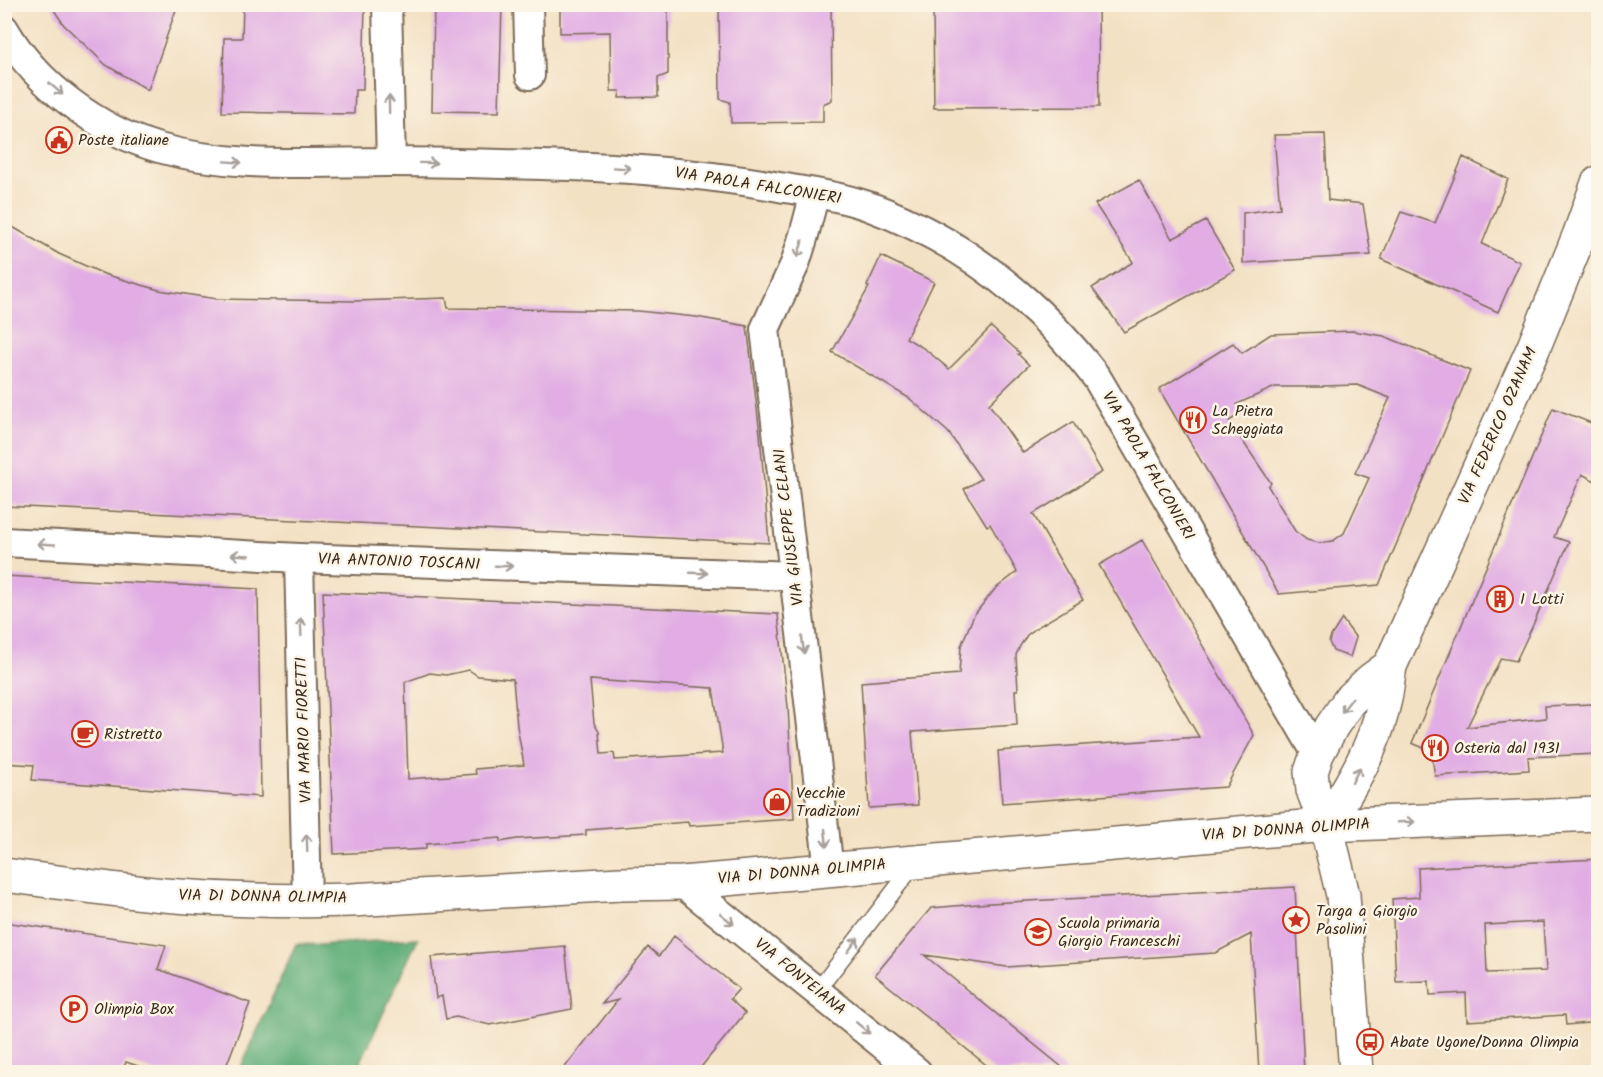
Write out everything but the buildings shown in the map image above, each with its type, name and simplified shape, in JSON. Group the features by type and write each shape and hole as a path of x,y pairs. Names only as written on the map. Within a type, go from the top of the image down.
{"street":[{"path":"387,4 391,162"},
{"path":"528,4 530,75"},
{"name":"VIA PAOLA FALCONIERI","path":"4,29 12,58 105,126 130,138 159,147 220,161 613,167 725,178 815,193 865,205 926,231 958,249 1006,283 1070,344 1097,378 1317,754"},
{"name":"VIA FEDERICO OZANAM","path":"1390,666 1533,349 1599,183"},
{"name":"VIA GIUSEPPE CELANI","path":"815,193 795,264 765,329 830,870"},
{"name":"VIA ANTONIO TOSCANI","path":"4,542 299,558 794,576"},
{"name":"VIA MARIO FIORETTI","path":"299,558 308,901"},
{"path":"1356,1072 1345,909 1335,856 1312,790 1311,772 1317,754 1349,701 1390,666"},
{"path":"1326,825 1353,782 1371,744 1384,703 1390,666"},
{"name":"VIA DI DONNA OLIMPIA","path":"4,875 164,895 308,901 620,884 682,883 1326,825 1599,814"},
{"name":"VIA FONTEIANA","path":"682,883 916,1072"}],"lane":[{"path":"818,991 916,862"}],"green space":[{"path":"418,938 356,1072 253,1072 241,1067 296,944 320,945"}],"place":[{"name":"Poste italiane","path":"59,140"},
{"name":"La Pietra Scheggiata","path":"1193,420"},
{"name":"I Lotti","path":"1500,599"},
{"name":"Ristretto","path":"85,734"},
{"name":"Osteria dal 1931","path":"1435,748"},
{"name":"Vecchie Tradizioni","path":"777,802"},
{"name":"Targa a Giorgio Pasolini","path":"1296,920"},
{"name":"Scuola primaria Giorgio Franceschi","path":"1038,932"},
{"name":"Olimpia Box","path":"74,1009"},
{"name":"Abate Ugone/Donna Olimpia","path":"1370,1042"}]}
